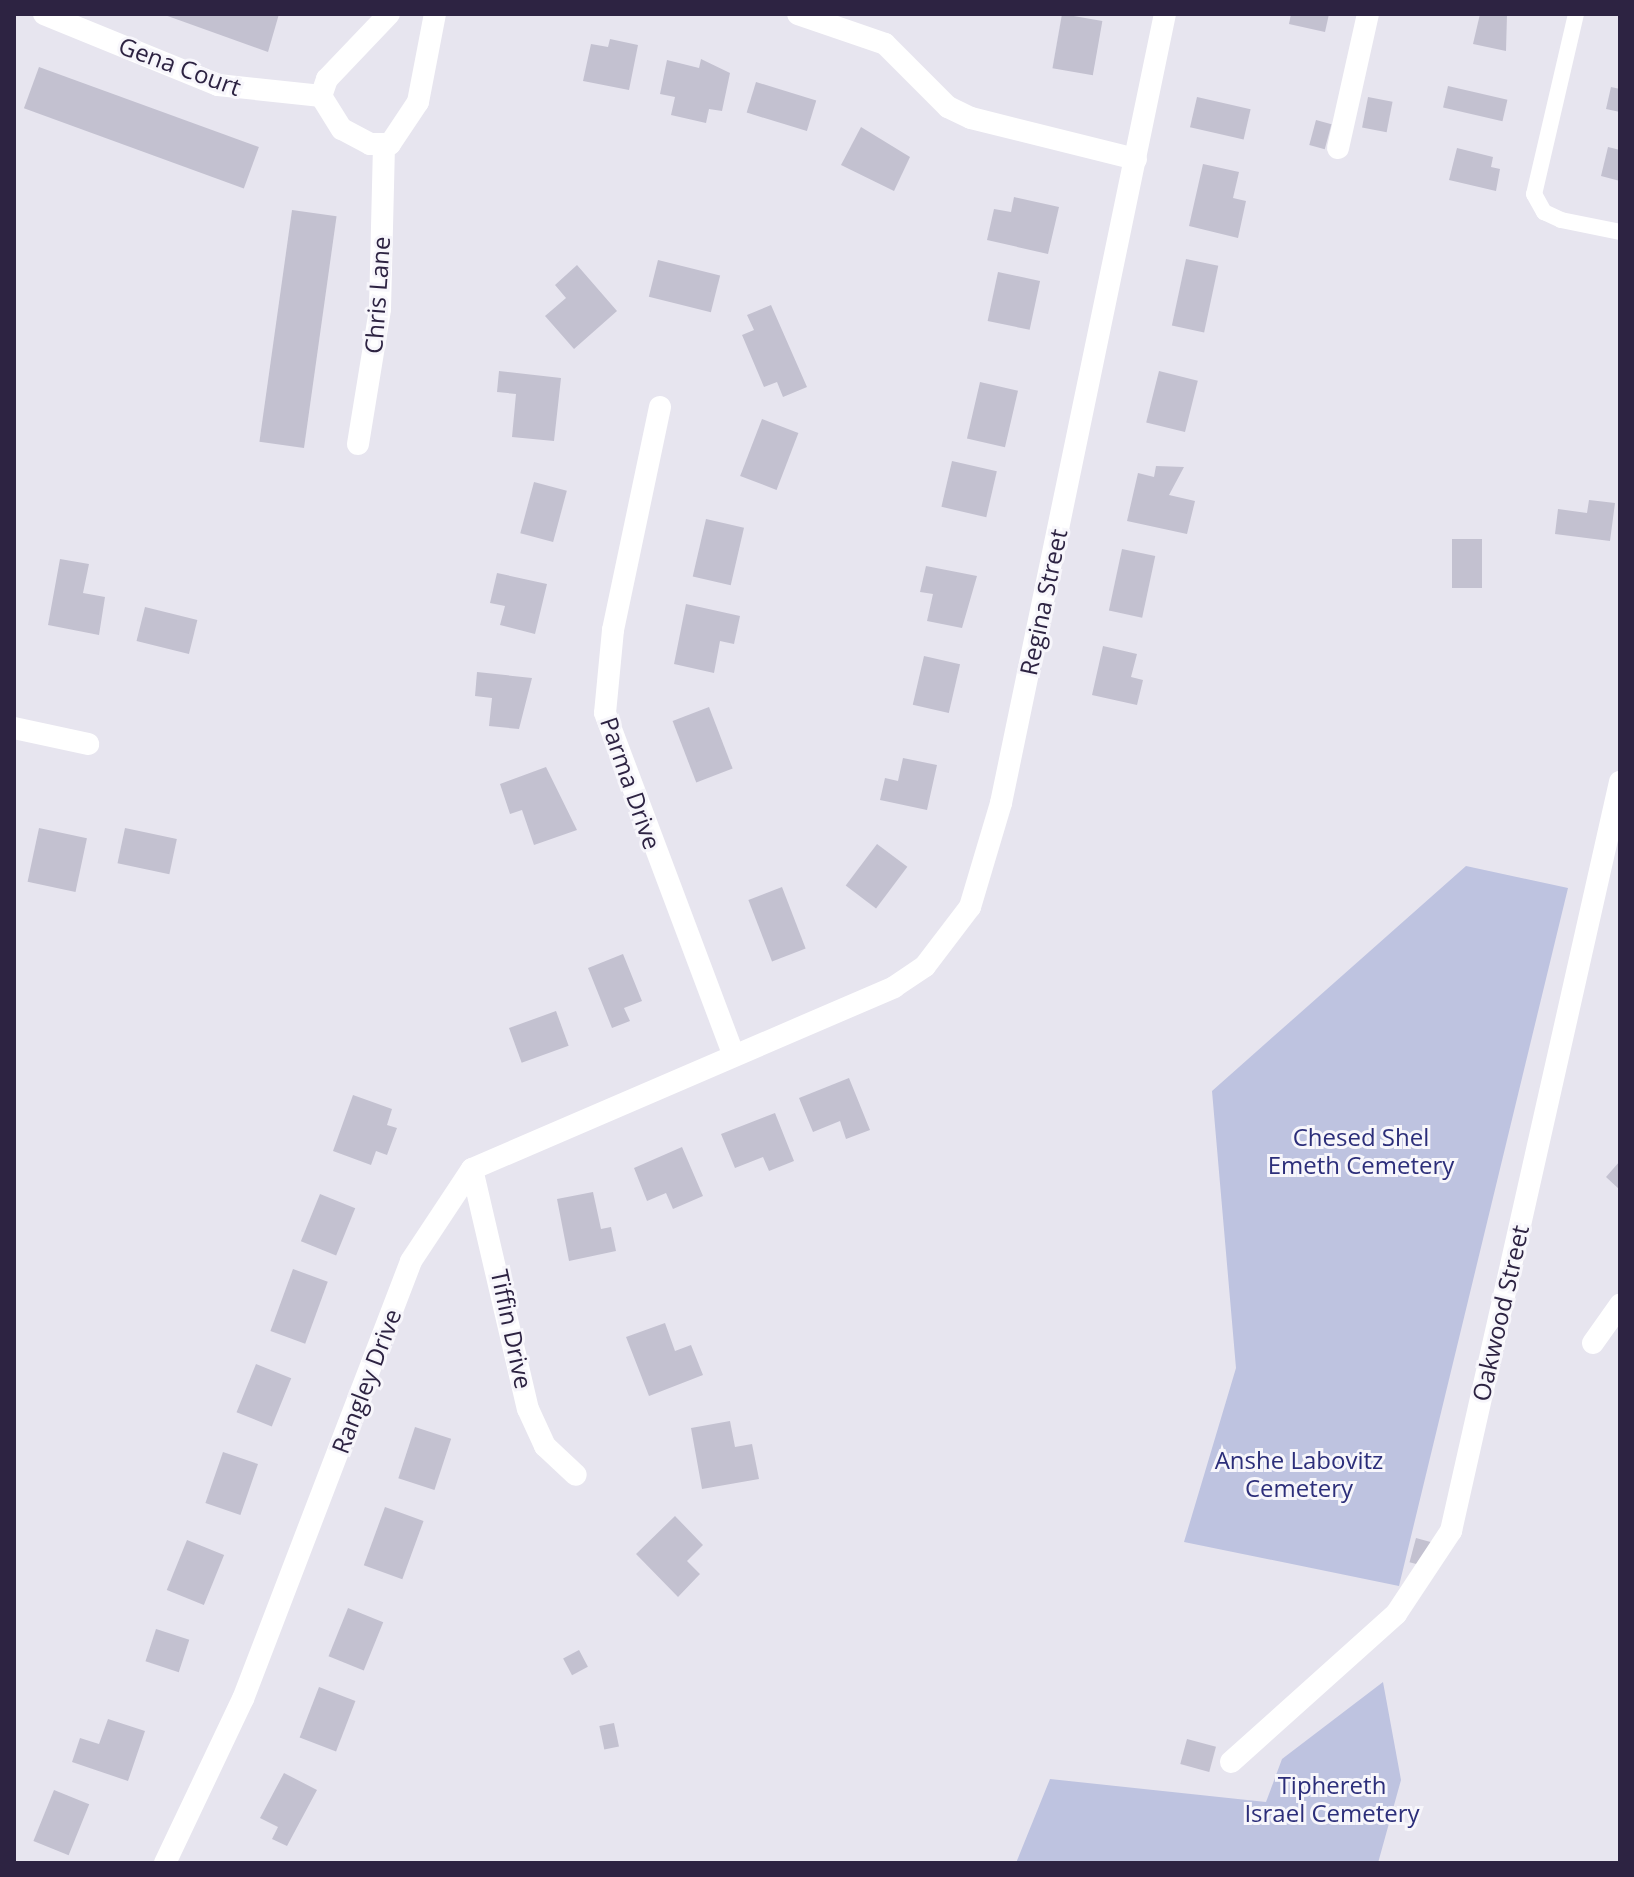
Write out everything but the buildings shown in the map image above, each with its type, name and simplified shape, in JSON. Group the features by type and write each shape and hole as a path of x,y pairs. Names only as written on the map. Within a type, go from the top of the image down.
{"street":[{"name":"Gena Court","path":"44,14 218,85 321,96"},
{"path":"389,14 327,79 321,96 342,129 384,144 418,102 435,14"},
{"path":"798,14 885,44 948,107 971,118 1136,159"},
{"name":"Regina Street","path":"733,1054 894,987 925,966 970,907 1001,803 1165,14"},
{"path":"1338,148 1368,14"},
{"name":"Chris Lane","path":"358,444 380,309 384,144"},
{"name":"Parma Drive","path":"660,407 613,630 605,713 733,1054"},
{"path":"14,728 88,744"},
{"name":"Oakwood Street","path":"1231,1762 1396,1614 1451,1531 1620,782"},
{"path":"472,1169 733,1054"},
{"name":"Tiffin Drive","path":"472,1169 528,1409 545,1446 576,1475"},
{"name":"Rangley Drive","path":"165,1863 243,1699 411,1261 472,1169"},
{"path":"1593,1343 1620,1305"}],"lane":[{"path":"1576,14 1534,194 1544,212 1561,220 1620,232"}],"green space":[{"name":"Chesed Shel Emeth Cemetery","path":"1466,866 1568,888 1399,1586 1184,1542 1236,1368 1212,1091"},
{"name":"Tiphereth Israel Cemetery","path":"1383,1682 1401,1780 1378,1863 1016,1863 1050,1779 1266,1802 1282,1759"}],"park label":[{"name":"Anshe Labovitz Cemetery","path":"1299,1474"}]}
